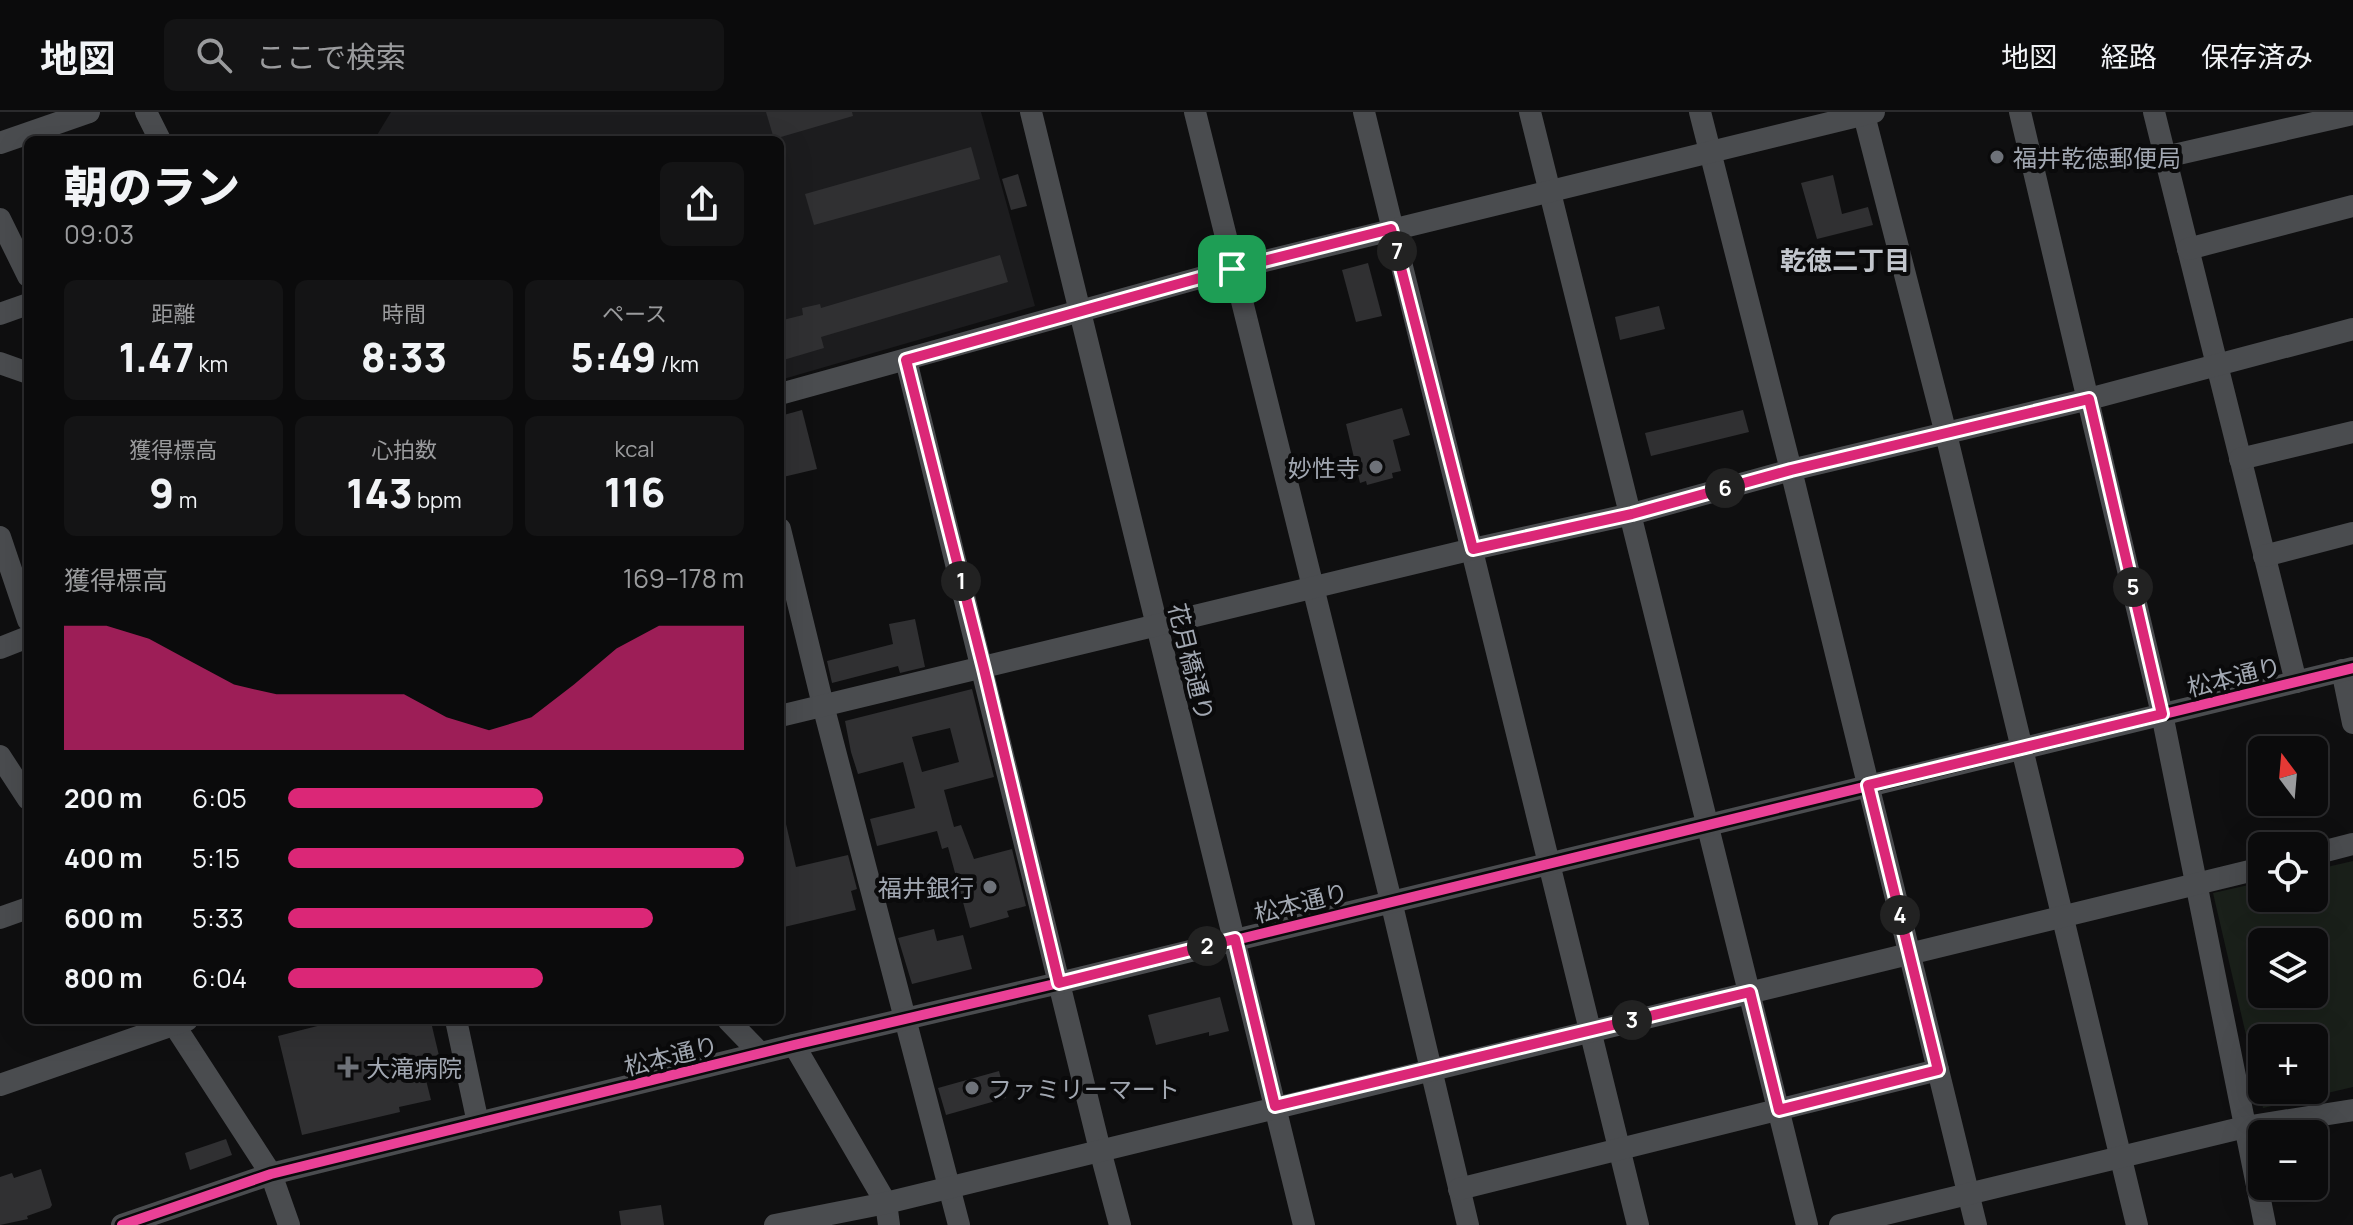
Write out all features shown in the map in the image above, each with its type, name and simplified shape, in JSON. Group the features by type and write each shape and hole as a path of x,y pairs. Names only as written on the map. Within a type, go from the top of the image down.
{"street":[{"path":"0,143 60,125 89,112"},
{"path":"146,112 158,136"},
{"name":"花月橋通り","path":"1031,112 1304,1225"},
{"path":"1195,112 1391,901 1468,1225"},
{"path":"1364,112 1638,1225"},
{"path":"1530,112 1807,1225"},
{"path":"1700,112 1976,1225"},
{"path":"2020,112 2162,714 2265,1225"},
{"path":"2154,112 2296,682"},
{"path":"784,393 1232,269 1869,113 2137,1225"},
{"path":"2165,157 2353,114"},
{"path":"2188,249 2353,206"},
{"path":"0,219 24,268"},
{"path":"0,314 24,305"},
{"path":"784,715 1473,549 1632,514 1791,470 2089,399 2353,329"},
{"path":"906,360 1120,1225"},
{"path":"0,363 24,372"},
{"path":"2240,459 2353,432"},
{"path":"2264,556 2353,533"},
{"path":"0,537 24,608"},
{"path":"784,545 959,1225"},
{"path":"0,648 24,639"},
{"path":"2347,669 2353,723"},
{"name":"松本通り","path":"122,1225 271,1174 2347,669"},
{"path":"0,756 6,778 24,795"},
{"path":"2328,850 2353,844"},
{"path":"775,1225 888,1214 951,1187 2248,871"},
{"path":"0,918 24,909"},
{"path":"0,1085 171,1024"},
{"path":"178,1024 271,1174 289,1225"},
{"path":"457,1024 478,1123"},
{"path":"732,1024 760,1053"},
{"path":"794,1045 888,1214"},
{"path":"1459,1189 1938,1070"},
{"path":"1840,1225 2245,1127 2353,1110"}],"shaded area":[{"path":"391,112 981,112 1035,306 784,379 784,136 376,136"},
{"path":"2353,861 2353,1087 2328,1093 2328,1024 2248,1024 2248,1044 2213,893 2248,885 2248,912 2328,912 2328,867"}],"building":[{"path":"766,112 852,112 853,116 784,136 773,136"},
{"path":"971,147 980,179 814,225 805,194"},
{"path":"1018,174 1027,206 1011,210 1002,179"},
{"path":"1833,175 1842,214 1868,207 1873,225 1817,239 1801,183"},
{"path":"1000,255 1008,282 821,337 824,348 784,360 784,320 803,315 802,308 820,304 821,308"},
{"path":"1368,263 1382,316 1356,322 1342,270"},
{"path":"1659,306 1665,329 1620,340 1615,317"},
{"path":"1402,408 1410,435 1393,440 1401,471 1392,473 1393,478 1367,485 1366,481 1360,483 1346,424"},
{"path":"802,410 817,469 784,477 784,415"},
{"path":"1743,410 1749,432 1651,456 1645,433"},
{"path":"915,619 925,667 900,673 898,666 832,683 827,661 893,644 889,624"},
{"path":"972,689 994,777 944,790 954,827 961,825 974,859 1012,849 1026,906 1007,911 1009,917 970,928 948,847 942,849 937,831 877,846 870,819 915,808 903,762 858,774 845,721","holes":["950,728 959,762 922,772 912,737"]},
{"path":"784,824 796,867 848,855 857,889 851,891 856,910 784,927"},
{"path":"934,929 937,941 963,935 972,969 912,984 898,938"},
{"path":"1220,997 1229,1031 1209,1036 1209,1032 1156,1045 1148,1015"},
{"path":"325,1024 431,1024 441,1064 423,1068 431,1100 399,1107 400,1112 302,1135 278,1036"},
{"path":"999,1071 1006,1098 946,1115 938,1088"},
{"path":"226,1139 232,1155 190,1170 185,1153"},
{"path":"41,1169 52,1205 50,1208 27,1216 28,1219 0,1225 0,1177 12,1173 14,1178"},
{"path":"661,1205 664,1225 621,1225 619,1211"}],"cycle path":[{"path":"122,1225 271,1174 2353,668"}],"place":[{"name":"福井乾徳郵便局","path":"1997,157"},
{"name":"妙性寺","path":"1376,467"},
{"name":"福井銀行","path":"990,887"},
{"name":"大滝病院","path":"348,1067"},
{"name":"ファミリーマート","path":"972,1088"}],"district":[{"name":"乾徳二丁目","path":"1845,260"}],"route":[{"path":"1391,229 1473,549 1632,514 1791,470 2089,399 2162,714 1868,785 1938,1070 1779,1110 1750,992 1275,1106 1235,939 1059,983 906,360 1232,269 1391,229"}]}
